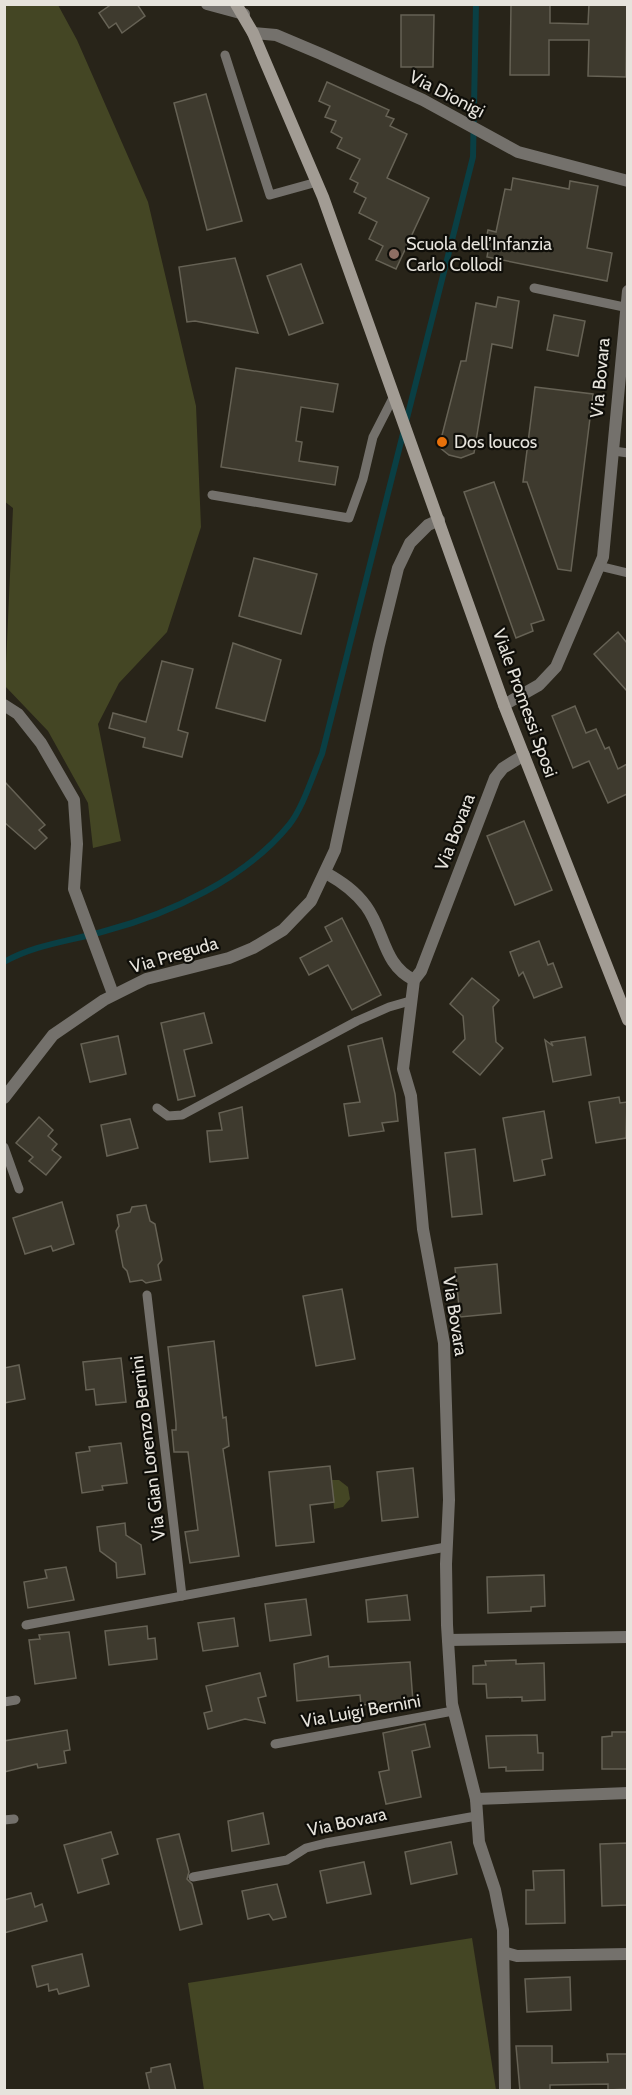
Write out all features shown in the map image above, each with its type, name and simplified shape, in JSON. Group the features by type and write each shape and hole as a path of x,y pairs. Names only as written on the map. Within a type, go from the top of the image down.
{"main road":[{"name":"Viale Promessi Sposi","path":"240,9 253,33 316,182 504,705 627,1020"}],"street":[{"path":"207,4 240,9"},
{"name":"Via Dionigi","path":"253,33 276,35 423,100 518,152 627,181"},
{"name":"Via Bovara","path":"504,705 539,685 556,667 599,567 614,451 627,291"},
{"name":"Via Preguda","path":"4,1098 53,1035 113,994 135,983 229,957 261,944 283,930 311,901 335,850 398,568 410,543 428,525 439,520"},
{"path":"4,705 18,714 41,743 74,800 77,844 74,890 113,994"},
{"name":"Via Bovara","path":"505,2091 506,1953 497,1900 479,1842 476,1798 453,1711 448,1640 446,1547 449,1500 444,1343 423,1229 411,1096 403,1070 414,980 421,971 495,778 502,768 524,755"},
{"path":"326,873 348,885 366,906 394,967 414,980"},
{"path":"448,1640 627,1637"},
{"path":"476,1798 627,1793"},
{"path":"506,1953 517,1956 627,1954"}],"lane":[{"path":"225,55 270,195 316,182"},
{"path":"534,288 624,307"},
{"path":"212,495 349,518 363,479 373,437 394,396"},
{"path":"614,451 627,453"},
{"path":"599,567 627,573"},
{"path":"157,1108 168,1116 182,1115 357,1022 389,1007 410,1001"},
{"path":"4,1147 19,1189"},
{"name":"Via Gian Lorenzo Bernini","path":"147,1295 182,1596"},
{"path":"26,1625 446,1547"},
{"path":"4,1702 16,1700"},
{"name":"Via Luigi Bernini","path":"274,1744 453,1711"},
{"name":"Via Bovara","path":"193,1877 287,1860 306,1848 326,1843 476,1816"}],"green space":[{"path":"4,5 58,5 77,40 148,202 196,406 201,527 167,632 119,683 98,724 121,841 93,848 88,803 48,731 5,686 13,508 4,501"},
{"path":"332,1480 339,1480 348,1487 350,1499 343,1507 334,1509"},
{"path":"472,1938 496,2090 204,2090 188,1983"}],"building":[{"path":"112,4 137,4 145,16 122,33 116,23 109,28 99,13"},
{"path":"511,4 550,4 550,23 588,24 589,4 627,4 626,77 588,76 589,40 549,40 549,75 510,75"},
{"path":"401,15 434,15 433,67 401,67"},
{"path":"327,82 389,110 386,116 394,119 390,126 407,134 387,178 429,198 396,269 376,260 383,246 369,239 377,222 359,213 366,198 354,192 358,183 350,179 360,159 337,148 342,138 331,132 336,121 325,117 330,106 319,101"},
{"path":"206,94 242,221 207,230 174,103"},
{"path":"513,178 569,189 570,181 598,186 587,248 612,253 607,281 487,257 488,251 484,250 488,230 496,232 505,189 511,190"},
{"path":"235,258 258,333 195,321 187,322 179,267"},
{"path":"301,264 323,323 289,335 267,276"},
{"path":"498,297 519,301 512,348 492,344 474,453 461,458 449,455 439,447 461,361 466,361 476,303 496,307"},
{"path":"554,315 585,321 578,356 547,350"},
{"path":"236,368 338,384 333,412 301,407 296,441 302,442 299,461 338,467 335,485 221,467"},
{"path":"535,387 593,394 571,571 558,569 527,482 523,482"},
{"path":"494,482 544,620 531,624 533,631 516,638 464,492"},
{"path":"254,558 317,574 301,634 239,616"},
{"path":"618,632 627,643 627,691 594,654"},
{"path":"233,643 281,660 265,721 216,708"},
{"path":"162,661 193,669 178,730 188,733 182,757 143,747 145,738 109,728 113,713 146,722"},
{"path":"575,706 586,733 596,729 605,749 609,747 618,769 627,764 627,794 608,803 589,761 573,768 552,716"},
{"path":"4,781 45,825 39,830 47,838 35,849 4,822"},
{"path":"524,821 552,890 515,905 487,836"},
{"path":"342,918 381,995 352,1010 328,965 309,975 300,958 332,941 325,927"},
{"path":"539,941 548,965 553,963 562,987 534,998 523,972 519,976 510,952"},
{"path":"472,978 499,1000 493,1007 496,1042 503,1048 480,1075 453,1052 465,1039 463,1016 450,1004"},
{"path":"204,1013 212,1043 184,1050 195,1096 178,1100 161,1023"},
{"path":"118,1036 126,1074 90,1082 81,1044"},
{"path":"585,1037 591,1075 553,1082 545,1040 553,1046 551,1042"},
{"path":"382,1038 395,1094 398,1121 382,1123 384,1131 349,1136 344,1104 360,1102 348,1046"},
{"path":"619,1097 620,1103 627,1102 626,1138 596,1143 589,1102"},
{"path":"242,1107 248,1158 210,1162 207,1131 222,1130 219,1113"},
{"path":"544,1111 552,1158 542,1160 545,1175 514,1181 503,1118"},
{"path":"39,1117 53,1130 48,1136 57,1144 52,1150 61,1157 46,1175 29,1161 33,1157 16,1143"},
{"path":"130,1119 138,1148 107,1156 101,1125"},
{"path":"475,1149 482,1214 452,1217 445,1153"},
{"path":"62,1202 74,1244 53,1251 51,1246 25,1254 13,1218"},
{"path":"146,1205 150,1221 155,1224 162,1260 158,1265 161,1280 146,1283 142,1280 130,1282 127,1271 123,1267 116,1231 119,1226 117,1215 130,1212 132,1207"},
{"path":"497,1264 501,1313 460,1317 455,1268"},
{"path":"342,1289 355,1359 316,1366 303,1296"},
{"path":"214,1341 223,1418 226,1417 229,1446 223,1449 239,1556 190,1563 185,1532 198,1530 188,1452 174,1452 172,1430 176,1430 176,1423 168,1347"},
{"path":"121,1358 126,1402 96,1405 94,1389 86,1390 83,1362"},
{"path":"19,1365 25,1399 4,1403 4,1368"},
{"path":"121,1443 127,1483 102,1486 103,1490 82,1493 76,1453 90,1451 89,1447"},
{"path":"330,1466 334,1502 310,1505 314,1542 276,1546 269,1472"},
{"path":"413,1468 418,1517 382,1521 377,1472"},
{"path":"125,1523 126,1535 141,1545 145,1574 117,1578 116,1563 100,1551 97,1527"},
{"path":"66,1567 74,1600 28,1608 24,1582 47,1578 45,1570"},
{"path":"544,1575 545,1606 531,1607 531,1611 488,1613 487,1577"},
{"path":"407,1595 410,1620 368,1622 366,1600"},
{"path":"306,1599 311,1635 270,1641 265,1604"},
{"path":"234,1618 238,1646 203,1651 198,1623"},
{"path":"147,1626 148,1639 155,1638 157,1659 109,1665 105,1631"},
{"path":"69,1632 76,1678 35,1684 29,1640 40,1639 39,1635"},
{"path":"328,1656 329,1667 410,1662 413,1702 361,1705 360,1695 297,1701 294,1664"},
{"path":"516,1660 516,1664 544,1663 545,1700 522,1701 522,1697 487,1698 486,1684 473,1684 473,1666 486,1665 485,1661"},
{"path":"260,1673 266,1696 258,1698 265,1723 245,1719 208,1729 204,1713 212,1711 206,1686"},
{"path":"425,1724 430,1747 412,1751 421,1797 386,1804 379,1772 389,1770 383,1733"},
{"path":"67,1730 70,1750 64,1751 66,1763 38,1768 37,1764 4,1772 4,1741"},
{"path":"612,1732 627,1732 627,1769 602,1769 602,1737 612,1736"},
{"path":"537,1735 538,1753 543,1753 543,1770 506,1771 506,1767 489,1768 486,1736"},
{"path":"263,1813 269,1844 232,1851 228,1821"},
{"path":"111,1832 118,1854 102,1859 109,1884 78,1893 64,1845"},
{"path":"179,1834 189,1872 187,1879 192,1884 202,1924 180,1930 157,1839"},
{"path":"451,1842 457,1874 411,1884 405,1852"},
{"path":"627,1843 627,1905 602,1906 600,1844"},
{"path":"364,1862 371,1894 327,1903 320,1871"},
{"path":"564,1870 565,1923 526,1924 526,1890 534,1890 533,1871"},
{"path":"277,1884 286,1917 273,1920 269,1914 248,1919 242,1891"},
{"path":"31,1893 35,1907 42,1904 47,1921 4,1933 4,1900"},
{"path":"82,1954 89,1986 59,1994 57,1989 49,1991 48,1984 37,1987 32,1966"},
{"path":"570,1977 571,2010 527,2012 525,1979"},
{"path":"516,2046 552,2046 552,2063 608,2062 607,2054 627,2054 627,2089 608,2090 608,2084 550,2085 550,2091 520,2091"},
{"path":"170,2064 176,2091 150,2091 146,2073 151,2072 151,2068"}],"waterway":[{"path":"4,962 41,947 130,924 180,904 251,862 289,825 299,810 322,754 473,157 476,4"}],"place":[{"name":"Scuola dell’Infanzia Carlo Collodi","path":"394,254"},
{"name":"Dos loucos","path":"442,442"}]}
